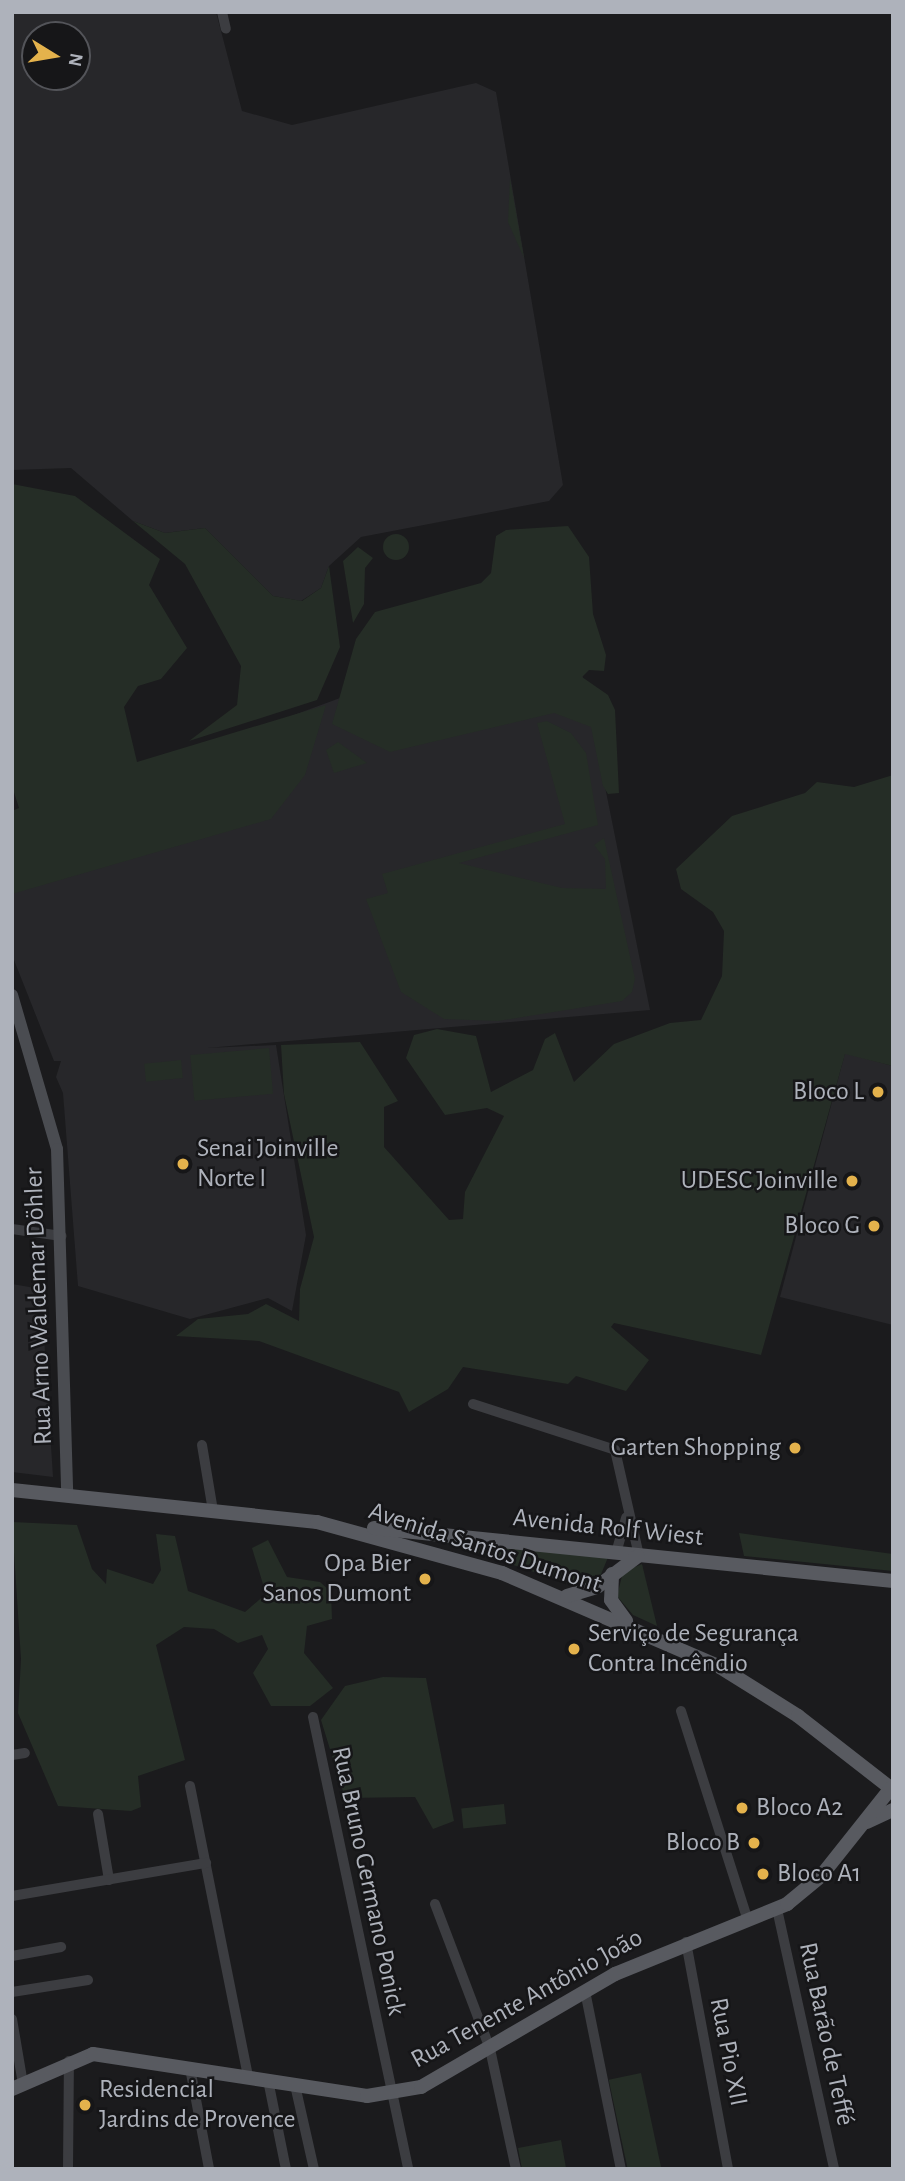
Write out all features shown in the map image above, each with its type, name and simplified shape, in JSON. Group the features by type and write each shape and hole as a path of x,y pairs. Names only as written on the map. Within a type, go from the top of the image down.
{"main road":[{"name":"Rua Arno Waldemar Döhler","path":"12,995 50,1112 62,1236 67,1496"},
{"name":"Avenida Santos Dumont","path":"12,1490 317,1522 421,1548 565,1596 627,1623 767,1695 892,1789"},
{"name":"Avenida Rolf Wiest","path":"317,1522 893,1581"},
{"path":"616,1553 611,1577 611,1600 627,1623"},
{"path":"565,1596 611,1577 639,1556"},
{"path":"866,1579 893,1590"},
{"name":"Rua Tenente Antônio João","path":"18,2087 69,2060 104,2055 295,2085 391,2095 428,2084 585,1991 686,1942 777,1909 814,1884 892,1789"},
{"path":"860,1827 893,1810"}],"street":[{"path":"222,12 226,29"},
{"path":"12,1229 62,1236"},
{"path":"473,1404 611,1447 626,1516 639,1556"},
{"path":"202,1445 213,1511"},
{"path":"616,1553 626,1516"},
{"path":"681,1711 748,1920"},
{"name":"Rua Bruno Germano Ponick","path":"313,1717 408,2169"},
{"path":"12,1755 25,1753"},
{"path":"190,1786 248,2077"},
{"path":"98,1814 109,1880"},
{"path":"12,1896 206,1863"},
{"path":"435,1904 490,2049 516,2169"},
{"name":"Rua Barão de Teffé","path":"777,1909 834,2169"},
{"name":"Rua Pio XII","path":"686,1942 728,2169"},
{"path":"12,1956 61,1947"},
{"path":"12,1992 88,1980"},
{"path":"585,1991 621,2169"},
{"path":"12,2019 18,2087"},
{"path":"68,2169 69,2060"},
{"path":"190,2068 209,2169"},
{"path":"268,2080 286,2169"},
{"path":"295,2085 314,2169"}],"shaded area":[{"path":"12,12 216,12 242,111 292,125 476,83 496,92 563,485 549,501 361,537 329,566 321,588 301,601 273,596 205,528 165,533 133,521 71,468 12,470"},
{"path":"510,178 524,258 508,222"},
{"path":"12,484 75,496 160,559 149,585 187,648 161,679 138,686 124,707 137,762 326,705 305,775 271,819 12,894 12,811 19,808 12,786"},
{"path":"133,521 165,533 205,528 273,596 302,601 321,588 329,566 340,647 317,700 189,741 237,705 241,666 185,564"},
{"path":"568,526 589,557 593,614 606,655 604,671 589,670 582,677 608,695 615,710 619,793 608,794 603,786 591,727 554,713 390,752 332,724 356,639 375,612 481,583 491,573 496,536 506,530"},
{"path":"396,534 405,538 409,547 405,556 396,560 387,556 383,547 387,538"},
{"path":"358,547 373,558 365,568 364,604 353,623 343,561"},
{"path":"570,613 650,1010 207,1048 276,1045 306,1235 292,1311 268,1298 190,1319 78,1286 63,1093 56,1077 61,1061 54,1061 12,955 12,819"},
{"path":"547,721 571,733 586,753 598,825 459,863 562,888 606,889 605,859 594,845 604,838 635,979 632,992 622,1001 498,1021 444,1019 401,992 366,899 388,893 382,874 565,824 537,723"},
{"path":"338,742 367,763 334,773 326,750"},
{"path":"893,775 893,1066 845,1054 761,1355 614,1323 611,1327 649,1360 626,1391 576,1376 568,1384 463,1367 448,1389 409,1412 399,1392 259,1341 176,1336 198,1319 248,1314 266,1304 299,1321 300,1289 314,1237 284,1094 281,1045 360,1042 398,1101 384,1107 384,1147 449,1220 463,1219 465,1192 504,1116 487,1108 445,1115 406,1058 414,1035 437,1029 476,1036 491,1092 533,1070 545,1039 555,1033 574,1082 614,1044 670,1023 701,1020 722,976 724,931 713,912 681,889 676,869 732,816 805,793 817,782 854,787"},
{"path":"269,1048 273,1094 194,1101 190,1055"},
{"name":"UDESC Joinville","path":"845,1053 893,1066 893,1325 780,1297"},
{"path":"181,1060 183,1078 146,1082 144,1064"},
{"path":"12,1284 41,1289 53,1477 12,1472"},
{"path":"12,1522 77,1525 92,1569 106,1584 107,1569 153,1584 161,1570 156,1534 175,1536 188,1591 245,1612 266,1594 252,1548 268,1540 287,1577 320,1582 331,1592 332,1619 307,1626 304,1653 333,1688 310,1706 271,1706 253,1673 268,1649 262,1635 238,1643 214,1629 184,1627 156,1645 185,1760 138,1776 141,1807 131,1811 58,1806 18,1713 21,1659"},
{"path":"739,1533 893,1554 893,1571 744,1556"},
{"path":"441,1541 609,1555 599,1579 579,1587"},
{"path":"642,1564 657,1626 633,1615 617,1596 623,1572"},
{"path":"383,1677 426,1678 454,1821 433,1829 415,1797 345,1798 321,1720 345,1686"},
{"path":"504,1804 506,1824 463,1828 461,1808"},
{"path":"641,2073 661,2169 628,2169 609,2080"},
{"path":"561,2140 566,2168 522,2169 518,2148"}],"place":[{"name":"Bloco L","path":"878,1092"},
{"name":"Senai Joinville Norte I","path":"183,1164"},
{"name":"UDESC Joinville","path":"852,1181"},
{"name":"Bloco G","path":"874,1226"},
{"name":"Garten Shopping","path":"795,1448"},
{"name":"Opa Bier Sanos Dumont","path":"425,1579"},
{"name":"Serviço de Segurança Contra Incêndio","path":"574,1649"},
{"name":"Bloco A2","path":"742,1808"},
{"name":"Bloco B","path":"754,1843"},
{"name":"Bloco A1","path":"763,1874"},
{"name":"Residencial Jardins de Provence","path":"85,2105"}]}
